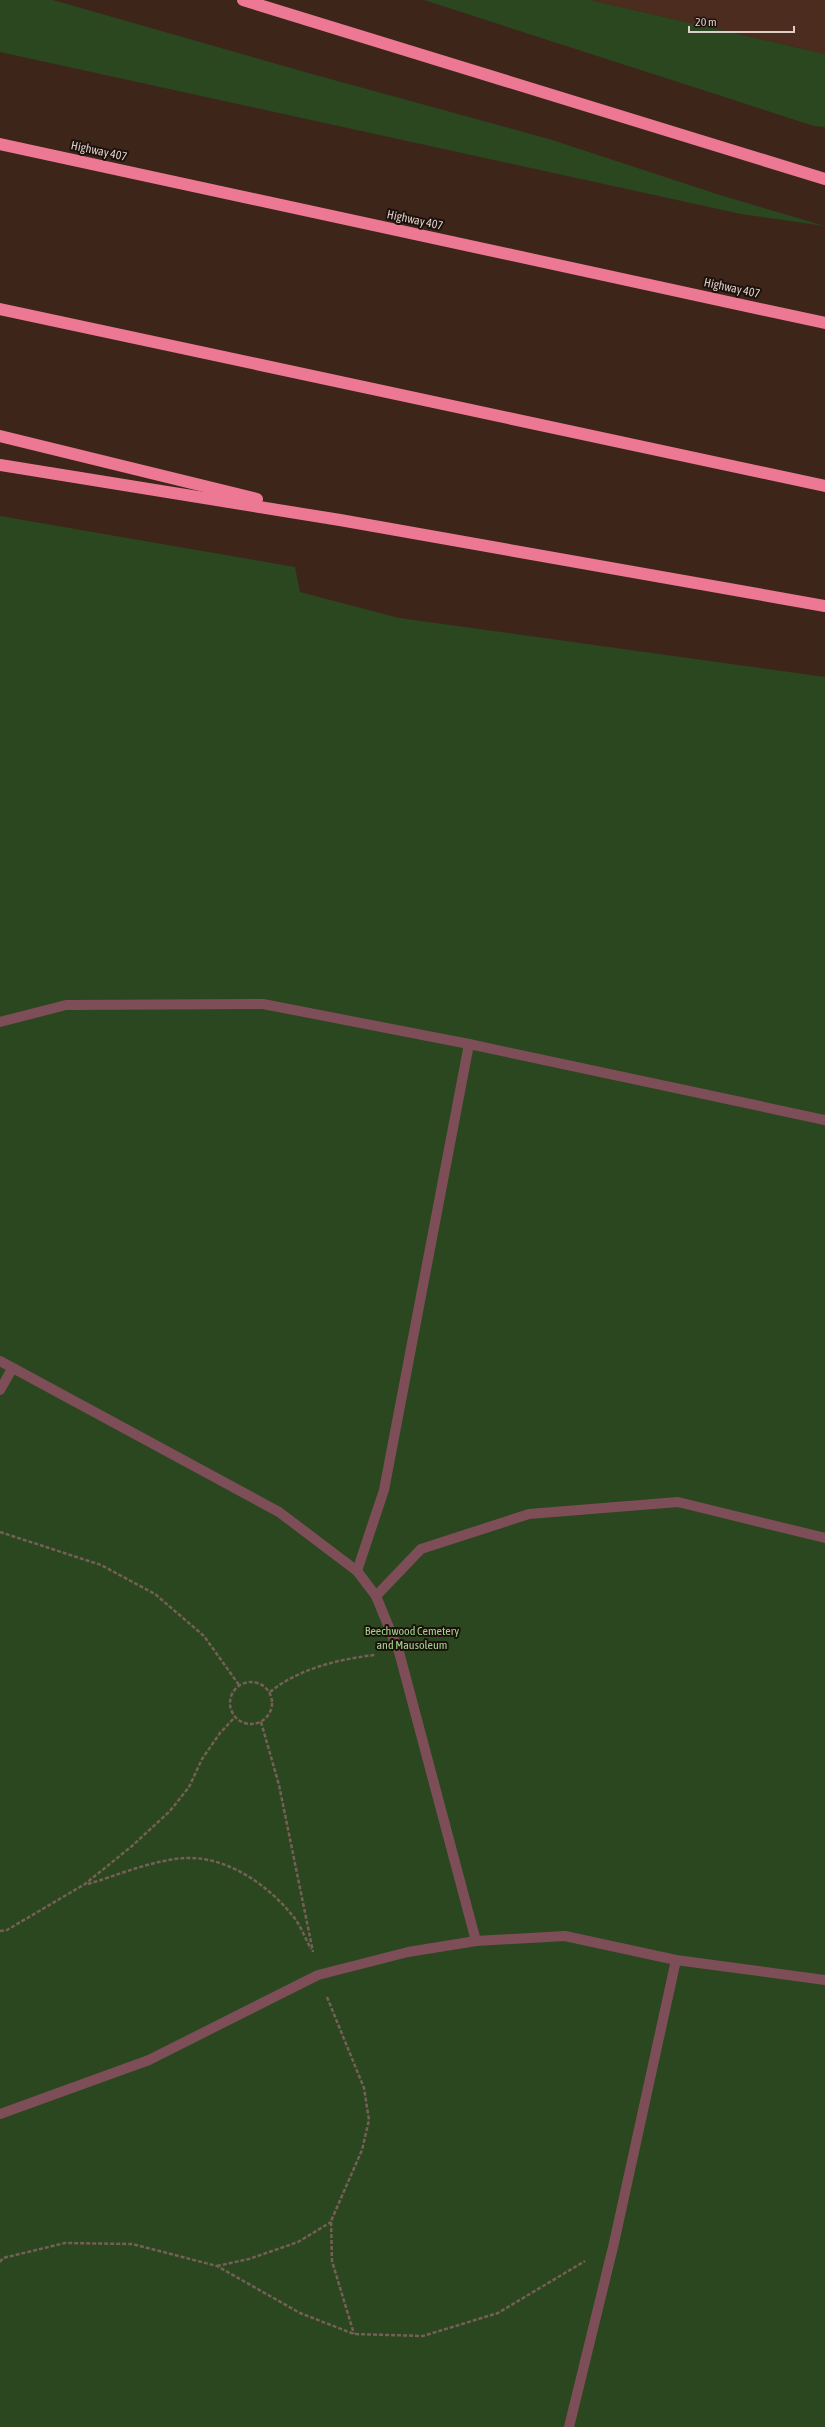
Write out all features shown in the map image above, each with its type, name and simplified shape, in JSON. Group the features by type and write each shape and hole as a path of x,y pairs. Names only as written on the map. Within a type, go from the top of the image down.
{"highway":[{"path":"243,0 825,179"},
{"name":"Highway 407","path":"0,144 825,323"},
{"path":"0,309 825,486"},
{"path":"0,436 340,520"},
{"path":"0,465 340,520 825,606"}],"lane":[{"path":"0,1022 66,1005 263,1004 469,1044 825,1120"},
{"path":"357,1571 384,1490 469,1044"},
{"path":"0,1361 279,1512 357,1571 376,1596 399,1652 476,1940"},
{"path":"0,1390 12,1368"},
{"path":"376,1596 421,1549 529,1514 678,1502 825,1538"},
{"path":"0,2114 149,2060 318,1975 408,1952 476,1940 565,1936 676,1960 825,1980"},
{"path":"569,2427 614,2243 676,1960"}],"path":[{"path":"0,1532 100,1566 155,1594 204,1636 239,1685"},
{"path":"270,1692 281,1683 311,1669 354,1657 399,1652"},
{"path":"252,1682 265,1687 270,1692 272,1699 271,1712 261,1722 247,1724 235,1717 230,1704 230,1697 239,1685 252,1682"},
{"path":"0,1932 7,1930 85,1884 132,1846 170,1811 189,1787 205,1754 220,1733 235,1717"},
{"path":"261,1722 279,1785 318,1975 364,2088 369,2120 362,2150 331,2222 332,2261 354,2334"},
{"path":"85,1884 156,1864 185,1858 213,1862 237,1870 270,1892 293,1916 313,1953"},
{"path":"217,2266 249,2259 298,2242 331,2222"},
{"path":"0,2262 4,2258 65,2243 132,2244 217,2266 300,2313 354,2334 423,2336 498,2313 614,2243"}],"shaded area":[{"path":"590,0 825,0 825,54"}],"green space":[{"path":"0,0 53,0 312,74 549,139 723,196 825,226 741,214 0,52"},
{"path":"424,0 590,0 825,54 825,127 814,126"},
{"name":"Beechwood Cemetery and Mausoleum","path":"0,516 295,567 300,592 399,618 825,677 825,2427 0,2427"}]}
